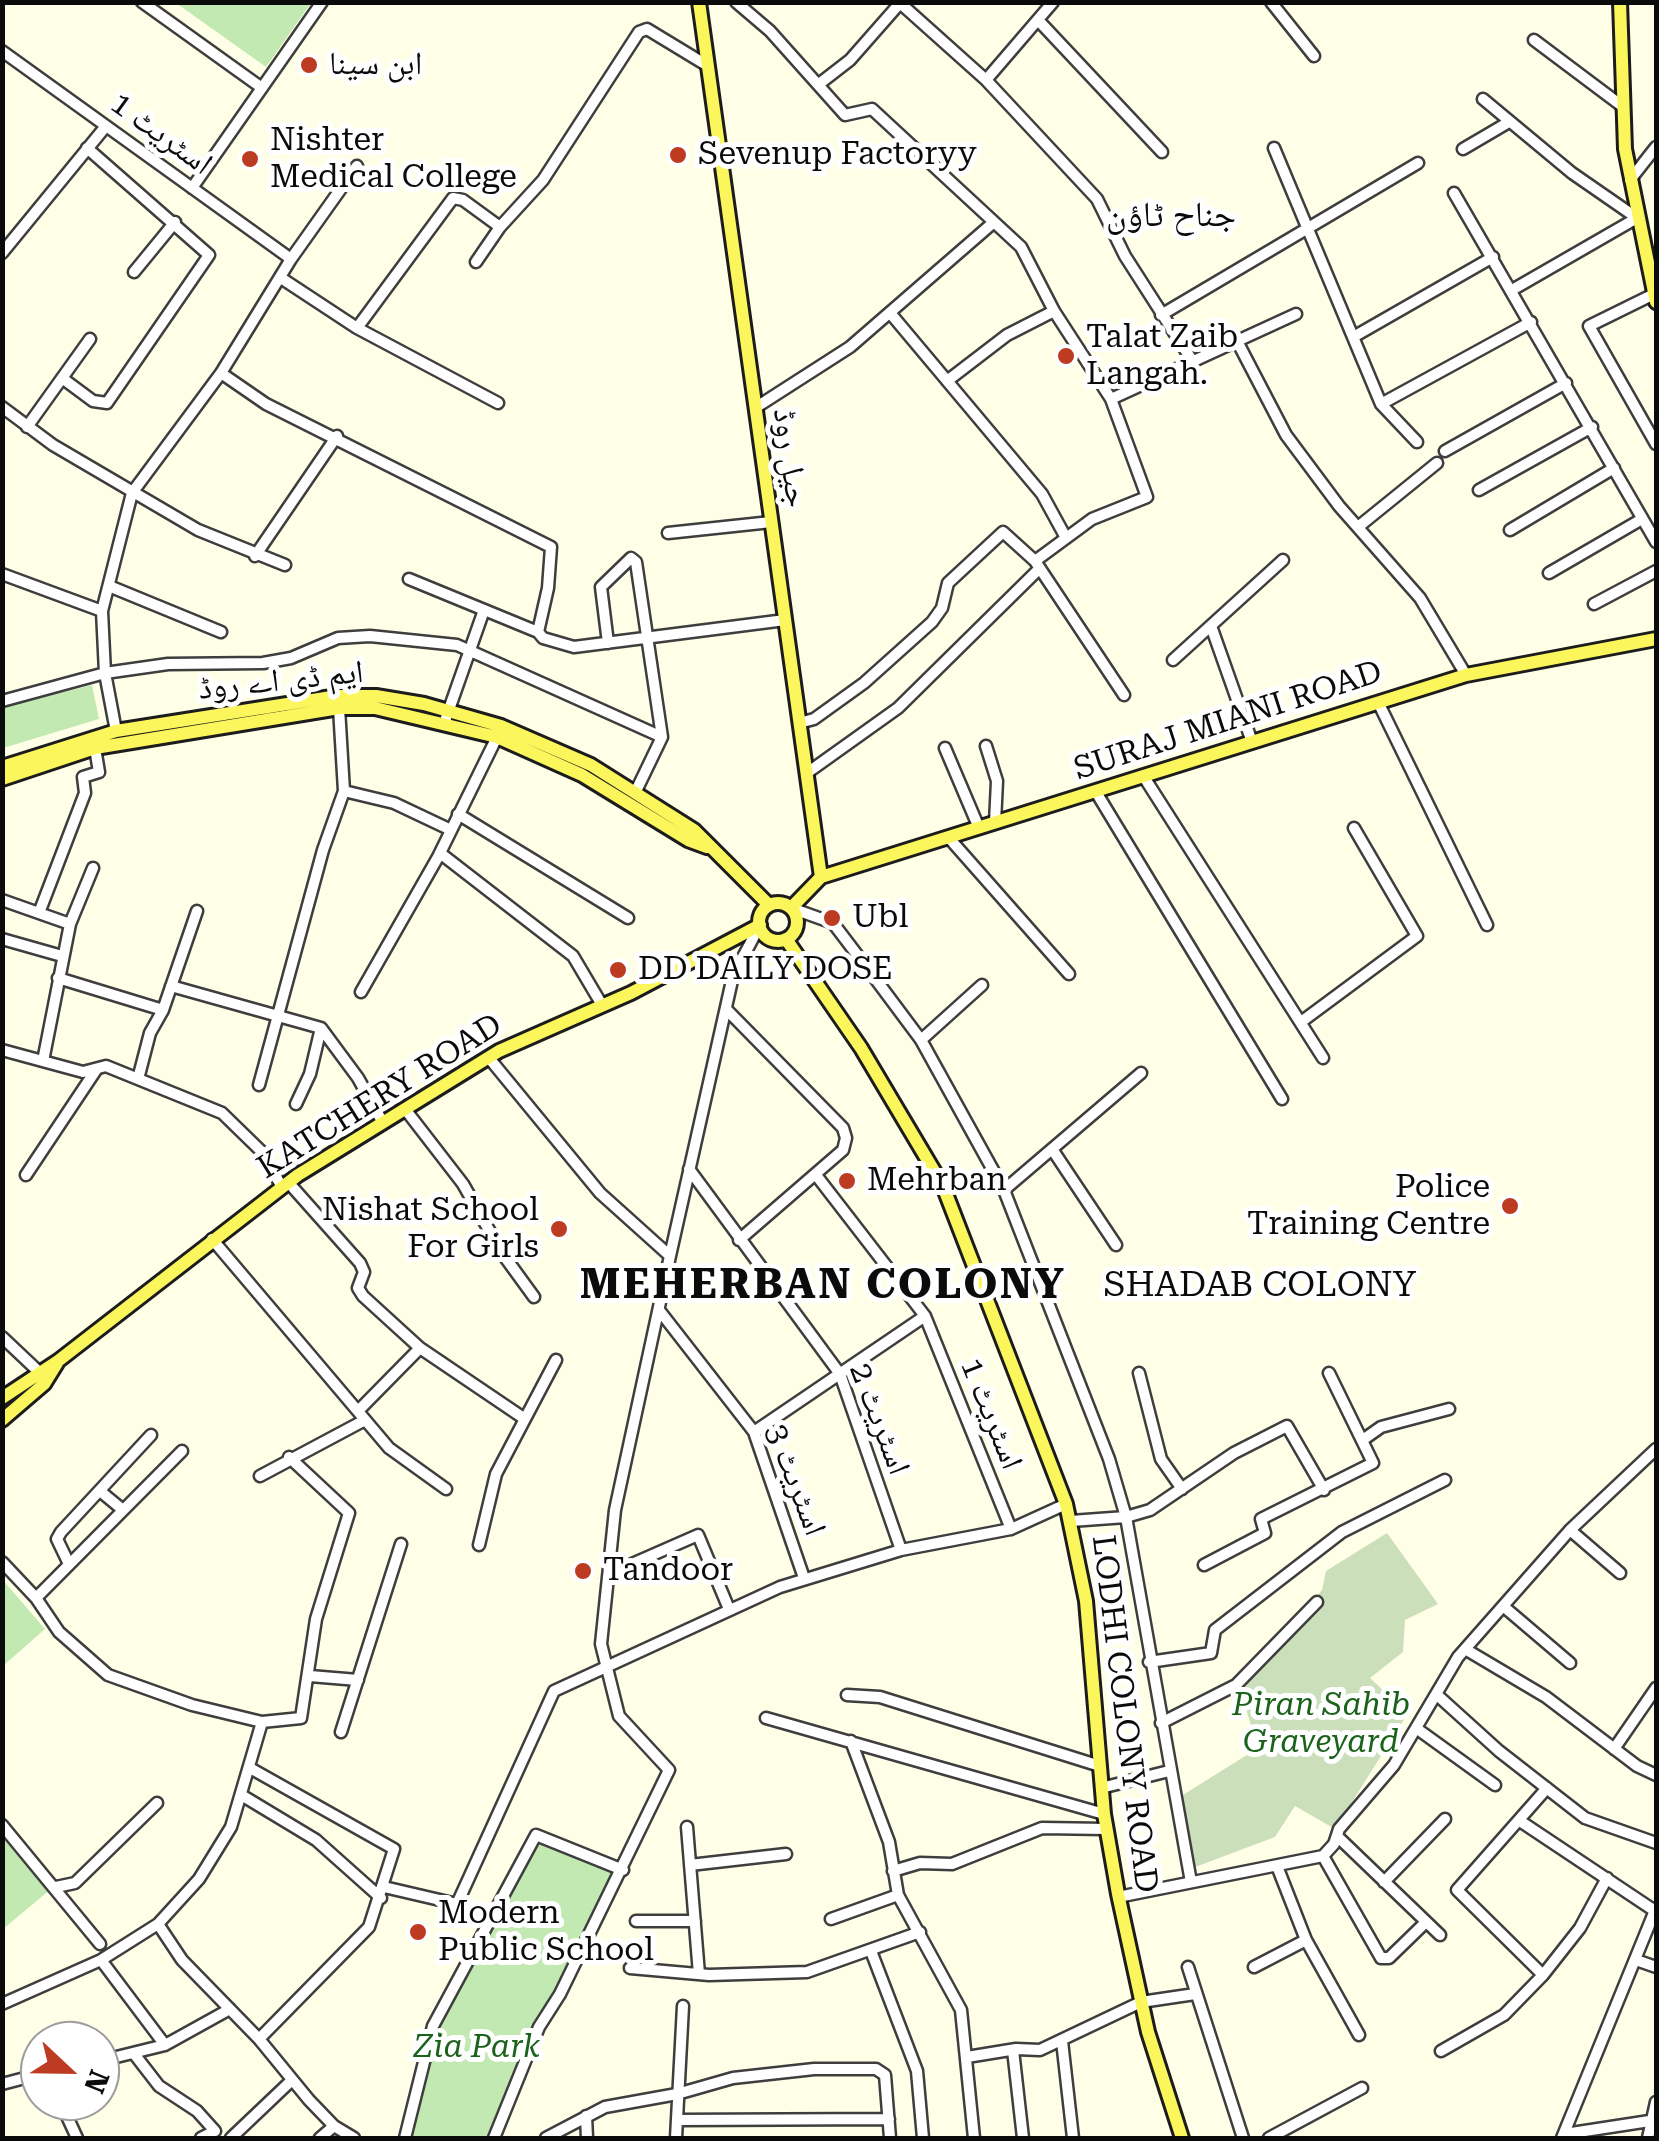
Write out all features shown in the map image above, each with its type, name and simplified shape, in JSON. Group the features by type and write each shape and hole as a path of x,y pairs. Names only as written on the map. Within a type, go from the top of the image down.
{"main road":[{"name":"جیل روڈ","path":"700,2 822,877"},
{"path":"1620,2 1622,106 1630,180 1655,298"},
{"name":"SURAJ MIANI ROAD","path":"822,877 1466,675 1656,639"},
{"name":"ایم ڈی اے روڈ","path":"2,767 201,722 338,696 376,696 555,749 636,791 694,830 769,905"},
{"name":"ایم ڈی اے روڈ","path":"2,779 116,731 339,708 375,708 447,716 582,775 688,840 714,850"},
{"path":"791,908 822,877"},
{"path":"778,903 791,908 797,923 786,938 768,938 760,924 769,905 778,903"},
{"name":"KATCHERY ROAD","path":"2,1398 58,1361 285,1184 489,1058 760,924"},
{"name":"LODHI COLONY ROAD","path":"786,938 861,1048 942,1186 1066,1504 1086,1601 1101,1788 1118,1896 1141,2002 1182,2138"},
{"name":"KATCHERY ROAD","path":"8,1415 44,1384 58,1361"},
{"path":"2,1398 8,1415"}],"street":[{"path":"142,2 262,88"},
{"path":"192,188 322,2"},
{"path":"736,2 848,117 872,109 1021,247 1054,311 1111,399 1147,497 1092,519 1065,536 898,708 807,773"},
{"path":"986,80 1053,2"},
{"path":"1271,2 1314,56"},
{"path":"819,84 850,60 901,3 986,80 1097,199 1162,315 1194,362"},
{"path":"1038,20 1162,152"},
{"path":"476,262 500,227 542,180 639,32 647,29 708,66"},
{"path":"1534,40 1622,106"},
{"name":"اسٹریٹ 1","path":"2,51 290,259"},
{"path":"1483,99 1637,218 1512,290"},
{"path":"1463,149 1509,122"},
{"path":"2,253 106,126"},
{"path":"1630,180 1656,147"},
{"path":"62,378 93,401 103,404 110,400 209,255 87,148"},
{"path":"1274,148 1381,404 1417,442"},
{"path":"1162,315 1418,164"},
{"path":"116,731 104,673 102,611 132,493 221,373 290,259 356,166"},
{"path":"1454,193 1656,542"},
{"path":"357,328 453,198 463,200 500,227"},
{"path":"134,272 175,222"},
{"path":"755,408 891,314 994,222"},
{"path":"1355,336 1493,257"},
{"path":"281,278 357,328 498,403"},
{"path":"1655,298 1589,326 1656,444"},
{"path":"947,381 1007,335 1054,311"},
{"path":"891,314 1042,494 1065,536"},
{"path":"1111,399 1296,314"},
{"path":"1381,404 1531,322"},
{"path":"27,427 90,339"},
{"path":"1236,341 1286,435 1420,598 1466,675"},
{"path":"221,373 266,404 337,436 551,547 548,588 538,632"},
{"path":"1445,451 1566,382"},
{"path":"2,407 132,493 254,556 285,565"},
{"path":"1479,490 1592,428"},
{"path":"254,556 337,436"},
{"path":"1358,527 1437,463"},
{"path":"1510,530 1614,468"},
{"path":"1549,573 1642,520"},
{"path":"668,532 770,522"},
{"path":"799,723 864,683 932,622 942,608 948,583 997,535 1008,534 1037,565 1124,695"},
{"path":"608,643 601,588 626,559 636,562 662,737 636,791"},
{"path":"1173,660 1283,560"},
{"path":"1594,604 1656,572"},
{"path":"2,574 102,611"},
{"path":"408,580 538,632 562,646 784,620"},
{"path":"108,586 221,632"},
{"path":"447,716 484,610"},
{"path":"1211,626 1252,742"},
{"path":"2,701 104,673 168,664 263,664 291,658 338,638 370,636 441,640 662,737"},
{"path":"1378,702 1487,925"},
{"path":"260,1084 344,790 339,708"},
{"path":"361,992 440,853 496,737"},
{"path":"986,746 997,781 995,823"},
{"path":"39,913 85,793 83,777 98,772 95,748"},
{"path":"945,748 980,828"},
{"path":"1144,777 1323,1058"},
{"path":"344,790 394,803 451,830"},
{"path":"1096,792 1282,1099"},
{"path":"458,814 628,918"},
{"path":"1301,1022 1416,936 1354,828"},
{"path":"949,838 1069,974"},
{"path":"440,853 574,956 602,1005"},
{"path":"43,1061 70,924 94,868"},
{"path":"2,900 70,924"},
{"path":"791,908 833,923 921,1040 1004,1190 1109,1459 1126,1517 1190,1882"},
{"path":"138,1079 150,1033 163,1010 197,910"},
{"path":"494,2138 539,2027 623,1870 670,1769 624,1726 603,1665 601,1644 608,1574 616,1510 733,976 760,924"},
{"path":"2,939 62,956"},
{"path":"58,978 163,1010"},
{"path":"921,1040 982,985"},
{"path":"172,986 321,1028 358,1078 383,1123"},
{"path":"728,1010 845,1133 842,1150 739,1240"},
{"path":"296,1104 310,1074 321,1028"},
{"path":"4,1054 83,1072 106,1066 233,1120 285,1184 363,1267 359,1292 420,1348 522,1417"},
{"path":"489,1058 600,1193 670,1256"},
{"path":"26,1174 96,1070"},
{"path":"1004,1190 1142,1073"},
{"path":"405,1109 463,1184 502,1253 534,1298"},
{"path":"1052,1149 1116,1246"},
{"name":"اسٹریٹ 2","path":"689,1170 840,1374 901,1550"},
{"name":"اسٹریٹ 1","path":"816,1176 924,1316 1011,1528"},
{"path":"212,1240 390,1448 446,1488"},
{"name":"اسٹریٹ 3","path":"658,1310 754,1432 804,1578"},
{"path":"754,1432 924,1316"},
{"path":"2,1337 38,1371"},
{"path":"260,1476 362,1415 420,1348"},
{"path":"479,1545 496,1474 522,1417 556,1360"},
{"path":"1139,1373 1160,1459 1182,1489"},
{"path":"1204,1565 1265,1533 1261,1519 1373,1462 1329,1373"},
{"path":"1364,1440 1381,1427 1449,1409"},
{"path":"1071,1521 1126,1517 1150,1510 1286,1426 1324,1490"},
{"path":"69,1564 57,1540 151,1435"},
{"path":"1118,1896 1323,1856 1394,1766 1465,1649 1570,1530 1656,1449"},
{"path":"36,1598 182,1450"},
{"path":"2,1562 36,1598 59,1632 108,1675 192,1705 262,1722 301,1718 316,1619 348,1512 290,1457"},
{"path":"1149,1662 1211,1652 1215,1630 1342,1532 1445,1480"},
{"path":"100,1490 123,1510"},
{"path":"243,1796 316,1840 383,1892 457,1904 542,1707 554,1691 603,1665 804,1578 901,1550 1011,1528 1066,1504"},
{"path":"1570,1530 1620,1573"},
{"path":"608,1574 698,1535 729,1609"},
{"path":"341,1732 400,1544"},
{"path":"1161,1723 1236,1685 1317,1602"},
{"path":"1502,1606 1570,1663"},
{"path":"1465,1649 1546,1697 1614,1749 1656,1775"},
{"path":"310,1676 358,1680"},
{"path":"1614,1749 1656,1690"},
{"path":"1436,1694 1584,1818 1656,1844"},
{"path":"847,1696 880,1698 1100,1766"},
{"path":"766,1718 1105,1822"},
{"path":"2,2004 101,1960 158,1924 213,1860 243,1796 262,1722"},
{"path":"1416,1728 1495,1785"},
{"path":"851,1741 883,1822 898,1895 957,2001 967,2057 974,2138"},
{"path":"250,1768 394,1847 383,1892 359,1939 259,2039"},
{"path":"1101,1788 1169,1771"},
{"path":"1543,1974 1457,1890 1547,1788"},
{"path":"56,1888 75,1882 157,1804"},
{"path":"1384,1882 1445,1819"},
{"path":"1520,1821 1656,1910 1561,2137"},
{"path":"893,1871 920,1863 964,1860 1042,1828 1105,1822"},
{"path":"2,1825 100,1944"},
{"path":"686,1827 700,1974"},
{"path":"406,2138 433,2026 536,1835 623,1870"},
{"path":"1337,1836 1440,1935"},
{"path":"690,1865 786,1854"},
{"path":"1323,1856 1381,1958 1389,1958 1426,1922"},
{"path":"1277,1866 1306,1940 1359,2035"},
{"path":"1441,2051 1504,2015 1580,1928 1607,1878"},
{"path":"831,1919 898,1895"},
{"path":"636,1920 695,1920"},
{"path":"158,1924 182,1960 259,2039 334,2126 354,2138"},
{"path":"630,1968 700,1974 808,1972 920,1932"},
{"path":"1254,1967 1306,1940"},
{"path":"871,1951 917,2071 923,2138"},
{"path":"101,1960 165,2045"},
{"path":"1636,1960 1656,1966"},
{"path":"1188,1967 1243,2138"},
{"path":"967,2057 1040,2050 1141,2002 1194,1994"},
{"path":"676,2138 683,2006"},
{"path":"120,2058 165,2045 230,2010"},
{"path":"1062,2040 1073,2138"},
{"path":"1013,2050 1023,2138"},
{"path":"135,2055 159,2086 197,2111 215,2131 201,2138"},
{"path":"546,2138 586,2116 626,2101 677,2094 734,2078 777,2072 876,2069 885,2075 890,2138"},
{"path":"231,2138 292,2080"},
{"path":"1269,2138 1362,2088"},
{"path":"1648,2138 1656,2102"},
{"path":"586,2116 588,2138"},
{"path":"677,2120 889,2120"},
{"path":"1561,2137 1654,2120"},
{"path":"320,2138 334,2126"}],"green space":[{"path":"311,2 266,67 176,3"},
{"path":"92,685 99,719 3,748 3,707"},
{"name":"Piran Sahib Graveyard","path":"1387,1533 1438,1604 1405,1620 1403,1652 1370,1678 1408,1713 1335,1829 1295,1806 1275,1837 1190,1869 1178,1798 1258,1748 1239,1686 1322,1590 1326,1571"},
{"path":"2,1579 45,1629 3,1666 2,1666"},
{"path":"2,1831 51,1889 3,1929 2,1929"},
{"name":"Zia Park","path":"537,1838 619,1871 539,2019 489,2138 408,2138 435,2029"}],"place":[{"name":"ابن سینا","path":"309,65"},
{"name":"Sevenup Factoryy","path":"678,155"},
{"name":"Nishter Medical College","path":"250,159"},
{"name":"Talat Zaib Langah.","path":"1066,356"},
{"name":"Ubl","path":"832,918"},
{"name":"DD DAILY DOSE","path":"618,970"},
{"name":"Mehrban","path":"847,1181"},
{"name":"Police Training Centre","path":"1510,1206"},
{"name":"Nishat School For Girls","path":"559,1229"},
{"name":"Tandoor","path":"583,1571"},
{"name":"Modern Public School","path":"418,1932"}],"district":[{"name":"جناح ٹاؤن","path":"1171,216"},
{"name":"MEHERBAN COLONY","path":"823,1286"},
{"name":"SHADAB COLONY","path":"1260,1286"}]}
